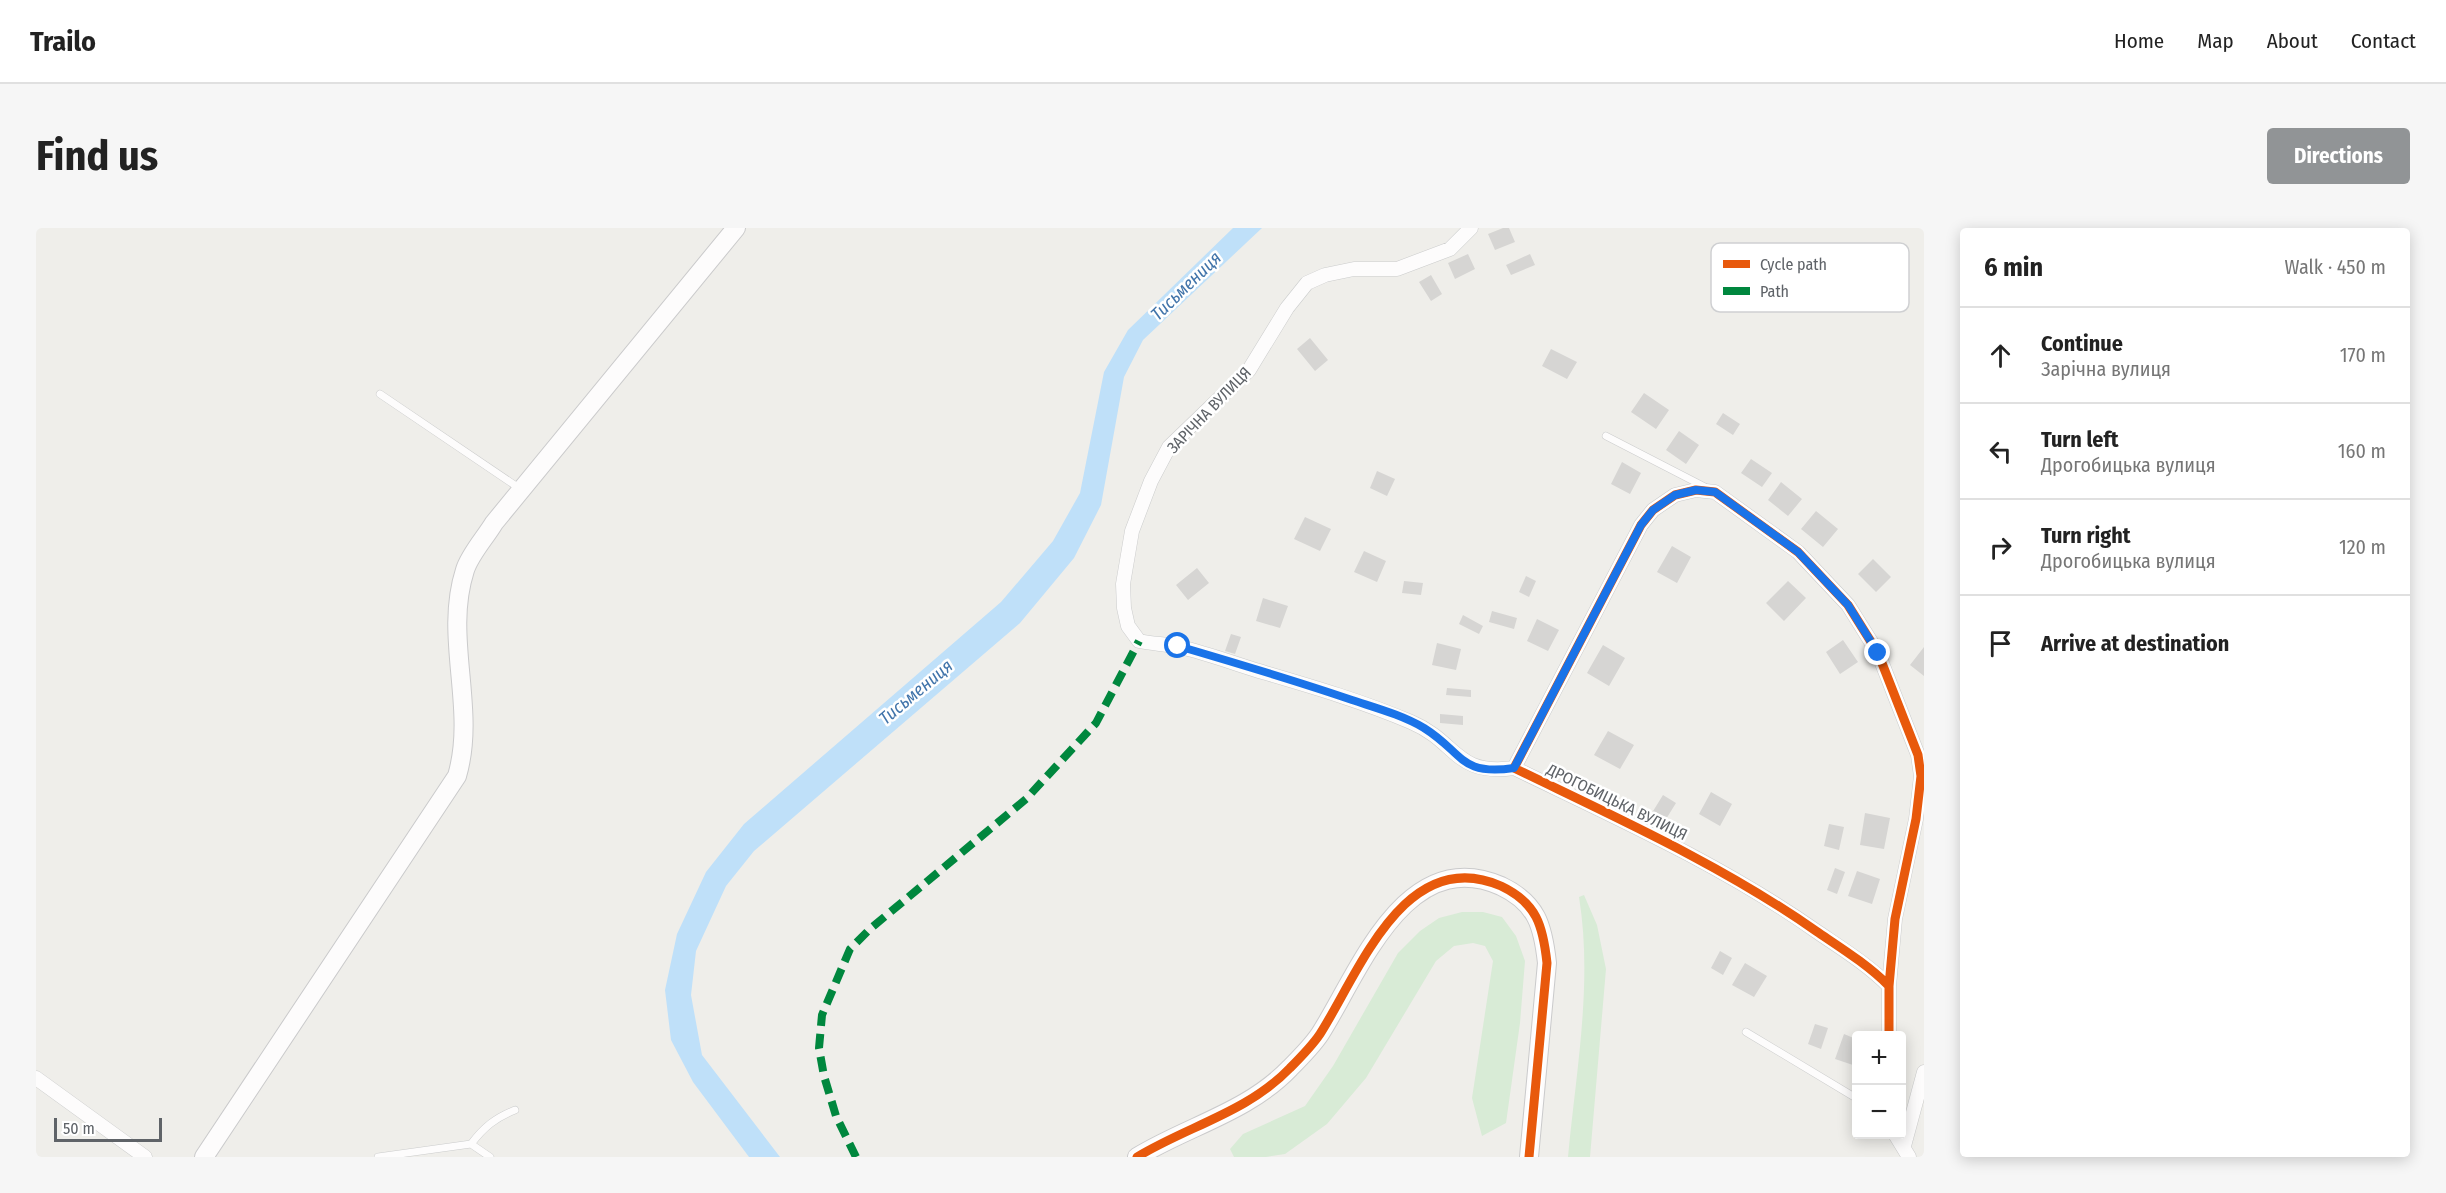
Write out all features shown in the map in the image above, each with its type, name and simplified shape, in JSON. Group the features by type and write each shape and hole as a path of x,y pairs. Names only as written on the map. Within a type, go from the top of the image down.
{"street":[{"path":"204,1157 458,776 463,756 465,713 456,623 459,592 466,567 494,523 736,228"},
{"name":"ЗАРІЧНА ВУЛИЦЯ","path":"1471,228 1450,249 1397,269 1354,269 1325,275 1307,283 1287,308 1249,370 1169,447 1151,481 1132,531 1123,584 1124,608 1128,626 1139,641 1178,646 1295,680 1389,713 1421,727 1443,741 1460,760 1479,769 1494,771 1514,768"},
{"path":"1514,768 1641,525 1653,510 1675,495 1696,490 1715,492 1798,552 1848,605 1878,653 1918,755 1923,777 1895,919 1889,986 1889,1031"},
{"name":"ДРОГОБИЦЬКА ВУЛИЦЯ","path":"1514,768 1681,849 1778,905 1873,970 1889,986"},
{"path":"1137,1157 1231,1112 1268,1088 1319,1036 1382,929 1401,907 1419,893 1437,884 1462,879 1486,880 1517,894 1534,912 1544,933 1546,963 1529,1157"},
{"path":"1906,1152 1924,1072"},
{"path":"36,1078 145,1157"},
{"path":"1898,1139 1906,1152"}],"lane":[{"path":"380,394 521,490"},
{"path":"1606,436 1715,492"},
{"path":"1746,1032 1852,1095"},
{"path":"471,1144 482,1129 496,1118 515,1110"},
{"path":"378,1157 471,1144 488,1156"}],"green space":[{"path":"1584,895 1597,925 1606,969 1590,1157 1568,1157 1582,1027 1584,962 1579,897"},
{"path":"1462,912 1483,912 1502,917 1516,936 1525,961 1520,1023 1506,1123 1482,1136 1472,1098 1493,961 1485,946 1473,943 1454,946 1436,961 1366,1078 1327,1124 1285,1154 1266,1157 1234,1157 1230,1149 1243,1134 1305,1106 1333,1066 1398,953 1420,931 1439,918"}],"water":[{"name":"Тисьмениця","path":"1233,228 1262,228 1143,340 1124,377 1101,505 1074,558 1020,623 754,851 726,886 696,951 691,995 702,1055 780,1157 749,1157 693,1082 671,1040 665,990 677,934 706,872 744,824 1001,602 1053,541 1080,493 1104,372 1128,330"}],"building":[{"path":"1509,228 1515,242 1495,250 1488,234"},
{"path":"1468,254 1475,269 1455,279 1448,263"},
{"path":"1530,254 1535,265 1511,275 1506,265"},
{"path":"1431,275 1442,294 1431,301 1419,282"},
{"path":"1310,338 1328,360 1315,371 1297,349"},
{"path":"1551,349 1577,362 1567,379 1542,366"},
{"path":"1644,393 1669,410 1656,429 1631,412"},
{"path":"1723,413 1740,424 1733,435 1716,424"},
{"path":"1679,431 1699,445 1686,464 1666,450"},
{"path":"1751,459 1772,473 1762,487 1741,473"},
{"path":"1622,462 1641,473 1630,494 1611,484"},
{"path":"1377,471 1395,479 1387,496 1370,488"},
{"path":"1781,482 1802,499 1788,516 1768,500"},
{"path":"1816,511 1838,529 1823,547 1801,529"},
{"path":"1305,517 1331,529 1320,551 1294,539"},
{"path":"1672,546 1691,557 1677,583 1657,572"},
{"path":"1364,551 1386,561 1377,582 1354,572"},
{"path":"1873,559 1891,577 1876,592 1858,574"},
{"path":"1197,568 1209,583 1188,600 1176,585"},
{"path":"1526,576 1536,581 1529,597 1519,592"},
{"path":"1404,581 1423,583 1421,595 1402,593"},
{"path":"1788,581 1806,598 1784,621 1766,603"},
{"path":"1263,598 1288,606 1280,628 1256,621"},
{"path":"1492,611 1517,618 1514,629 1489,622"},
{"path":"1463,615 1483,626 1479,634 1459,624"},
{"path":"1537,619 1559,630 1548,651 1527,641"},
{"path":"1231,634 1241,637 1235,654 1225,651"},
{"path":"1843,640 1858,662 1840,674 1826,652"},
{"path":"1437,643 1461,649 1456,670 1432,665"},
{"path":"1603,645 1625,658 1609,686 1587,673"},
{"path":"1924,647 1924,676 1910,665"},
{"path":"1447,688 1471,690 1471,697 1446,695"},
{"path":"1440,714 1463,716 1463,725 1440,723"},
{"path":"1608,731 1634,745 1620,769 1594,755"},
{"path":"1711,792 1732,804 1720,826 1699,814"},
{"path":"1663,795 1676,803 1663,824 1650,816"},
{"path":"1865,813 1890,818 1884,849 1860,845"},
{"path":"1829,824 1844,827 1839,850 1824,846"},
{"path":"1835,868 1845,872 1837,894 1827,890"},
{"path":"1857,871 1880,879 1872,904 1848,896"},
{"path":"1720,951 1732,958 1723,975 1711,968"},
{"path":"1745,963 1767,976 1754,997 1732,985"},
{"path":"1815,1024 1828,1028 1821,1049 1808,1044"},
{"path":"1844,1034 1852,1037 1852,1065 1835,1059"}],"marked path":[{"path":"856,1157 836,1116 824,1076 819,1048 822,1015 850,949 870,929 1026,799 1096,723 1139,641"}],"cycle path":[{"path":"1696,490 1715,492 1798,552 1848,605 1878,653 1918,755 1921,776 1916,819 1895,919 1889,986 1844,950 1744,885 1630,824 1514,768 1641,525 1653,510 1675,495 1696,490"},
{"path":"1137,1157 1237,1107 1273,1083 1317,1038 1369,949 1389,921 1412,898 1438,883 1467,878 1501,886 1523,900 1536,917 1543,938 1547,963 1529,1157"},
{"path":"1889,986 1889,1031"}],"route":[{"path":"1178,646 1295,680 1389,713 1421,727 1443,741 1460,760 1479,769 1494,771 1514,768 1641,525 1663,501 1675,495 1696,490 1715,492 1798,552 1848,605 1878,653"}]}
